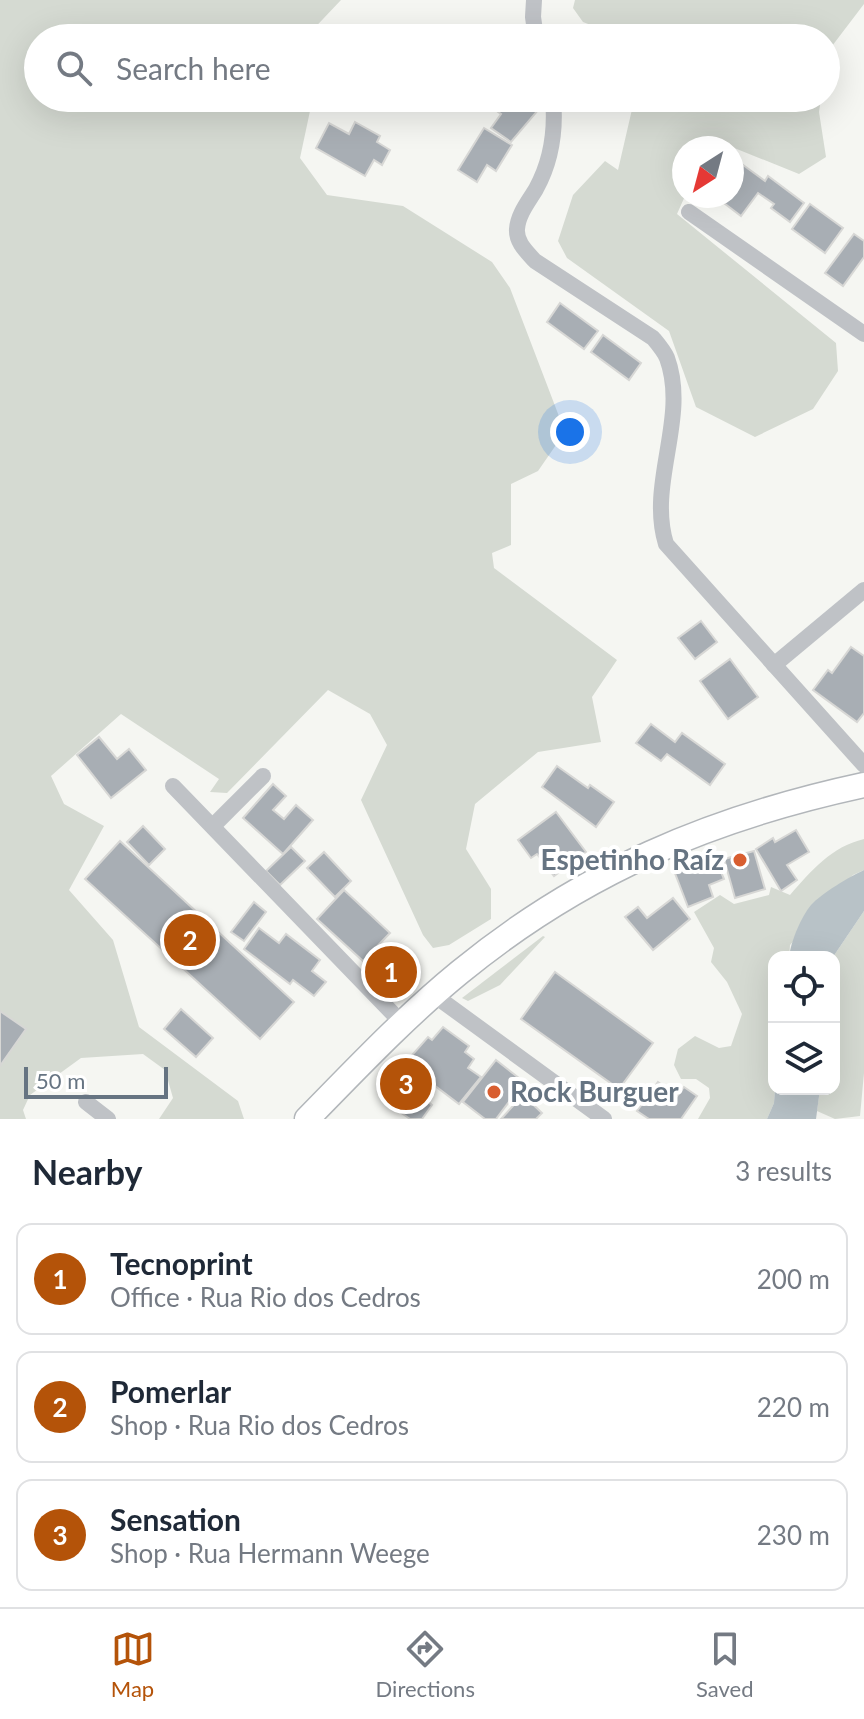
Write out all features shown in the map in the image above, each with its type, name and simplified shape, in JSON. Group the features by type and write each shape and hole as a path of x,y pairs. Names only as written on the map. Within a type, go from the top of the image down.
{"main road":[{"path":"307,1119 460,972 561,900 640,857 728,821 785,803 864,785"}],"street":[{"path":"534,0 534,24"},
{"path":"553,112 552,150 545,173 523,210 517,229 520,245 535,261 653,338 666,355 672,378 672,411 660,504 660,526 666,544 864,765"},
{"path":"689,212 864,334"},
{"path":"774,665 864,590"},
{"path":"213,826 263,776"},
{"path":"173,786 403,1024"},
{"path":"434,995 604,1119"},
{"path":"86,1102 108,1119"}],"shaded area":[{"path":"0,0 341,0 318,24 24,24 24,112 310,112 300,158 327,195 403,206 492,262 510,288 565,432 538,471 511,484 511,545 492,553 494,568 617,660 592,697 601,742 538,752 475,804 466,849 491,889 491,919 449,945 433,948 423,935 361,800 387,745 370,714 328,690 227,793 210,792 219,779 121,714 51,776 64,804 104,826 69,890 113,940 139,1027 238,1101 244,1119 159,1119 173,1098 165,1070 143,1054 81,1058 30,1095 23,1110 26,1119 0,1119"},
{"path":"575,0 864,0 840,36 840,24 588,24 573,8"},
{"path":"631,112 819,112 826,157 799,174 744,152 744,136 672,136 672,208 680,208 677,214 836,343 838,371 813,409 755,437 696,407 669,331 567,258 558,241 573,195 605,161 618,170"},
{"path":"864,839 864,870 853,875 790,945 790,951 768,951 768,1095 775,1095 767,1119 698,1119 710,1098 709,1088 696,1079 681,1079 674,1065 678,1049 695,1036 719,1048 731,1046 742,1014 727,982 711,962 714,948 694,912 720,895 734,904 769,895 771,887 790,895 814,868 852,843"},
{"path":"864,870 864,911 837,951 790,951 797,930 811,905"},
{"path":"864,911 864,1073 860,1116 835,1119 817,1111 819,1095 840,1095 840,951 837,951"},
{"path":"543,936 500,985 468,1001 462,998"},
{"path":"775,1095 819,1095 816,1119 767,1119"}],"building":[{"path":"498,112 536,112 511,142 491,128 501,114"},
{"path":"355,122 380,136 377,142 390,150 382,165 374,160 365,176 316,148 329,123 349,134"},
{"path":"484,128 512,145 496,171 487,165 477,182 458,170"},
{"path":"744,166 765,181 768,176 804,203 790,222 771,208 774,204 758,193 741,216 730,208 744,208"},
{"path":"810,204 843,228 825,253 792,229"},
{"path":"854,234 864,241 864,257 843,286 825,273"},
{"path":"560,303 598,331 584,349 547,322"},
{"path":"603,335 641,363 629,380 591,352"},
{"path":"701,621 717,642 695,659 678,638"},
{"path":"851,647 864,656 864,713 857,722 813,690 828,670 832,673"},
{"path":"730,659 758,697 728,719 700,681"},
{"path":"651,724 675,742 682,733 725,764 710,785 667,754 661,761 636,743"},
{"path":"99,737 117,759 129,749 146,770 111,798 77,755"},
{"path":"557,766 614,802 596,827 542,787"},
{"path":"273,784 286,796 273,810 284,819 296,805 313,820 283,854 243,818"},
{"path":"556,812 586,852 554,876 537,854 531,858 518,840"},
{"path":"143,826 165,849 149,865 127,842"},
{"path":"796,830 809,852 787,865 797,880 781,891 756,849 773,838 775,842"},
{"path":"120,841 294,1002 260,1039 85,879"},
{"path":"291,847 305,861 280,885 266,871"},
{"path":"754,851 765,889 735,898 724,859"},
{"path":"324,852 351,881 335,897 307,868"},
{"path":"713,853 724,879 709,885 713,897 688,907 673,868"},
{"path":"344,890 390,933 363,961 317,919"},
{"path":"673,898 690,919 653,950 625,917 638,907 647,918"},
{"path":"254,902 266,912 244,941 231,932"},
{"path":"259,928 279,943 286,934 320,960 312,971 326,982 314,996 293,980 290,984 244,949"},
{"path":"391,951 411,967 391,992 371,976"},
{"path":"555,972 653,1043 619,1089 521,1019"},
{"path":"181,1009 213,1038 196,1057 164,1029"},
{"path":"0,1011 26,1029 0,1066"},
{"path":"443,1027 469,1046 465,1052 474,1059 468,1068 481,1077 459,1104 405,1063 428,1037 432,1040"},
{"name":"Rock Burguer","path":"496,1060 524,1082 496,1119 485,1119 463,1102"},
{"path":"406,1073 427,1089 422,1097 432,1105 422,1119 410,1119 386,1102"},
{"path":"658,1082 677,1096 684,1087 697,1096 681,1119 649,1119 637,1111"},
{"path":"523,1095 542,1113 536,1119 501,1119"}],"place":[{"name":"Espetinho Raíz","path":"740,860"},
{"name":"Pomerlar","path":"190,940"},
{"name":"Tecnoprint","path":"391,972"},
{"name":"Sensation","path":"406,1084"},
{"name":"Rock Burguer","path":"494,1092"}]}
